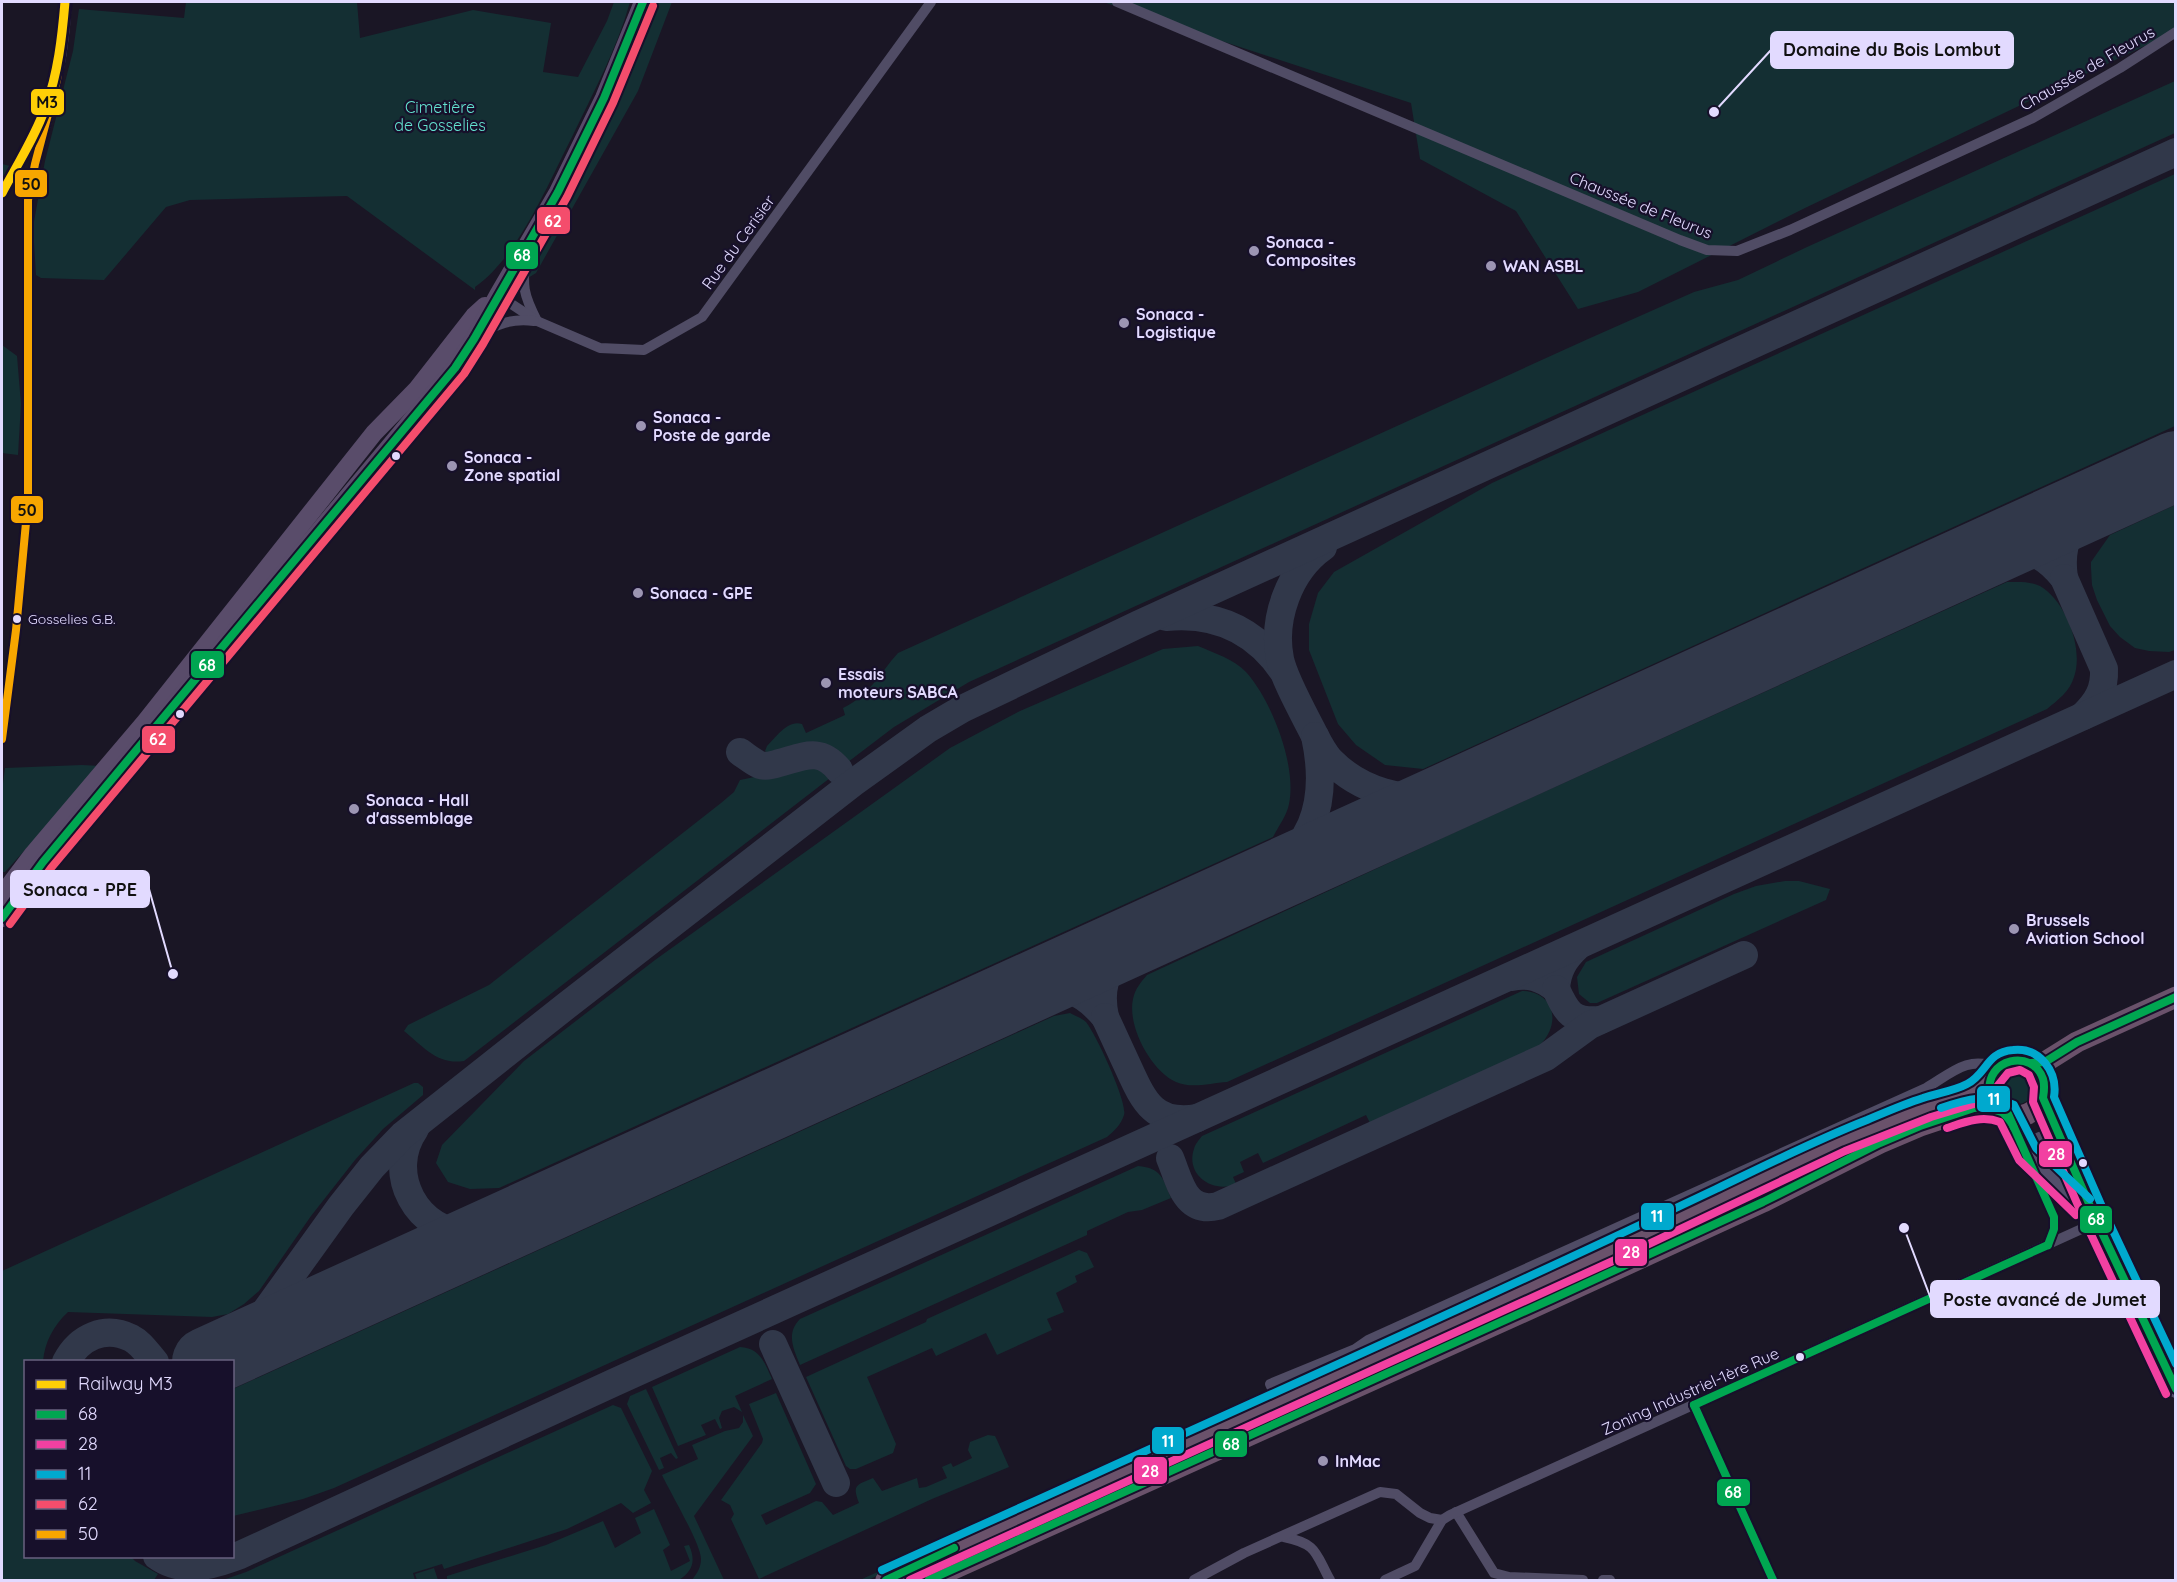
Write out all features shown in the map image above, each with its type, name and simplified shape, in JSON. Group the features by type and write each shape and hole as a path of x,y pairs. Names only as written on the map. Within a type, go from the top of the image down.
{"highway":[{"path":"886,1581 1274,1393 1611,1250 1841,1142 1928,1107 1969,1095 2003,1063 2013,1060 2031,1063 2045,1062 2077,1042 2175,997"},
{"path":"2077,1042 2082,1036 2138,1006 2142,999"},
{"path":"929,1581 1763,1202 1880,1143 1920,1126 1974,1108 1985,1107 2016,1116 2033,1111 2062,1064 2175,1011"},
{"path":"2031,1063 2043,1077 2044,1092"},
{"path":"1993,1074 1989,1094 1996,1106 2004,1113"}],"main road":[{"path":"3,899 43,862 455,368 558,192 604,99 643,2"},
{"path":"3,899 375,433 417,389 474,316 498,295"}],"street":[{"path":"2,740 16,630 28,501 28,200 31,178 51,105 64,43 68,2"},
{"name":"Rue du Cerisier","path":"498,295 537,321 600,348 644,350 702,317 931,2"},
{"name":"Chaussée de Fleurus","path":"1117,2 1680,240 1707,250 1737,251 1790,230 2033,118 2120,68 2175,32"},
{"path":"474,339 492,327 510,320 537,321 527,302 523,284 525,248"},
{"path":"2044,1092 2090,1226 2175,1390"},
{"path":"2004,1113 2027,1155 2054,1217 2054,1229 2048,1245"},
{"path":"2027,1155 2030,1142 2038,1136 2049,1134 2061,1138"},
{"path":"2027,1155 2048,1173 2090,1226"},
{"name":"Zoning Industriel-1ère Rue","path":"1442,1520 2090,1226"},
{"path":"1694,1405 1773,1581"},
{"path":"1194,1581 1244,1554 1380,1492 1396,1494 1420,1513 1442,1520 1415,1566 1385,1581"},
{"path":"1456,1512 1494,1573 1509,1577 1583,1581"},
{"path":"1284,1537 1300,1540 1312,1546 1330,1581"},
{"path":"1603,1581 1610,1580"}],"green space":[{"name":"Cimetière de Gosselies","path":"186,2 357,2 360,38 473,10 551,23 543,72 578,77 607,21 614,2 630,2 604,71 531,218 505,258 475,287 475,290 347,196 190,200 166,207 104,280 41,278 36,275 33,227 45,161 73,51 79,9 184,18"},
{"path":"656,2 672,2 638,91 536,273 528,278 524,270 603,131"},
{"path":"1103,2 2175,2 2176,31 1805,208 1638,292 1578,309 1516,211 1420,159 1411,103"},
{"path":"2175,81 2175,133 969,682 894,727 848,762 829,749 820,747 770,755 765,751 767,746 787,726 802,724 806,733 845,715 843,708 867,690 898,653 1588,339 1694,292 1738,280"},
{"path":"2,164 10,166 12,172 2,191"},
{"path":"2175,174 2175,426 1423,769 1385,765 1356,745 1338,724 1309,650 1309,624 1318,593 1334,572 1492,483"},
{"path":"2,345 17,356 21,404 18,455 2,453"},
{"path":"2175,505 2175,650 2149,651 2135,648 2110,626 2092,585 2091,562 2110,535"},
{"path":"2007,582 2040,586 2058,603 2070,627 2077,653 2074,677 2067,691 2047,709 1227,1082 1195,1085 1176,1082 1158,1068 1143,1046 1137,1034 1132,1010 1135,992 1147,975 1449,835"},
{"path":"1198,646 1241,667 1256,684 1273,716 1286,753 1291,789 1288,808 1273,837 499,1188 470,1189 448,1182 436,1163 442,1145 524,1061 655,960 950,748 1020,711 1163,649"},
{"path":"811,765 819,767 830,778 464,1061 454,1062 431,1054 404,1031 408,1025 489,985 721,803 734,792 740,780"},
{"path":"101,766 5,872 2,872 2,791 5,768"},
{"path":"1799,881 1830,889 1826,900 1597,1003 1590,1003 1579,994 1577,977 1586,962 1734,894 1756,886"},
{"path":"1522,991 1542,997 1552,1011 1551,1028 1539,1046 1370,1123 1366,1115 1263,1163 1258,1153 1240,1162 1244,1172 1233,1177 1236,1184 1218,1186 1210,1184 1197,1174 1192,1158 1195,1145 1202,1136"},
{"path":"1070,1013 1086,1022 1110,1068 1121,1097 1124,1115 1119,1125 1107,1137 334,1488 303,1499 234,1516 234,1389 1054,1016"},
{"path":"2017,1070 2029,1075 2034,1087 2029,1099 2017,1104 2005,1099 2000,1087 2005,1075"},
{"path":"414,1083 423,1087 423,1095 383,1129 355,1160 311,1216 259,1291 244,1304 228,1314 212,1317 68,1312 54,1329 43,1360 24,1360 24,1558 132,1558 158,1574 154,1580 2,1580 2,1271"},
{"path":"1138,1166 1157,1172 1171,1198 1142,1210 1128,1212 1087,1231 1087,1235 800,1365 793,1347 792,1335 800,1319"},
{"path":"1079,1250 1087,1253 1094,1267 1075,1276 1077,1282 1056,1293 1064,1312 1047,1319 1052,1330 997,1355 986,1333 936,1356 932,1348 867,1377 896,1444 893,1453 856,1469 846,1466 806,1377"},
{"path":"740,1347 752,1350 761,1357 772,1379 735,1396 742,1412 734,1407 722,1411 719,1418 722,1428 720,1429 715,1419 701,1425 706,1435 678,1446 652,1387"},
{"path":"646,1389 678,1458 676,1459 671,1453 660,1458 664,1468 659,1470 627,1404 630,1396"},
{"path":"776,1393 816,1484 810,1493 761,1515 766,1525 816,1501 822,1502 833,1515 859,1503 857,1486 873,1478 882,1491 917,1478 919,1488 926,1487 947,1478 942,1467 951,1463 953,1467 972,1458 968,1450 970,1442 988,1435 995,1436 1009,1467 932,1499 759,1579 731,1519 734,1514 730,1505 721,1500 762,1443 763,1439 749,1404"},
{"path":"1254,1399 1255,1401 868,1580 860,1580"},
{"path":"613,1405 621,1408 652,1471 644,1490 651,1503 633,1513 621,1503 567,1529 444,1569 442,1564 413,1573 415,1580 223,1580 246,1572"},
{"path":"743,1415 753,1436 694,1516 724,1580 692,1580 700,1565 700,1552 662,1475 698,1459 692,1445 725,1431 739,1428 743,1422"},
{"path":"654,1509 670,1545 663,1550 671,1571 690,1561 684,1546 689,1545 692,1565 679,1580 447,1580 447,1576 546,1545 603,1521 615,1548 641,1533 635,1518"},
{"path":"434,1568 438,1580 417,1580 415,1574"}],"taxiway":[{"path":"208,1360 244,1341 341,1206 372,1167 403,1135 853,783 928,729 962,709 1139,624 2176,152"},
{"path":"1983,553 2008,550 2028,551 2046,560 2064,578 2064,551 2071,531 2085,514 2105,498"},
{"path":"1315,736 1286,677 1278,644 1281,612 1292,582 1311,557 1323,547"},
{"path":"2064,578 2104,669 2099,695 2083,716"},
{"path":"1166,617 1201,618 1233,627 1260,645 1283,671"},
{"path":"234,1557 2176,674"},
{"path":"1249,887 1271,873 1288,858 1302,842 1311,825 1320,784 1315,736 1328,757 1342,771 1355,780 1384,792 1399,796 1430,797 1453,794 1472,786"},
{"path":"740,752 757,764 765,766 804,756 819,756 825,758 839,770"},
{"path":"1022,991 1047,988 1068,990 1087,999 1105,1017 1103,990 1110,969 1125,951 1146,934"},
{"path":"1511,977 1535,977 1556,989 1562,966 1577,947"},
{"path":"1170,1158 1181,1186 1191,1201 1207,1207 1218,1206 1546,1057 1590,1025 1744,955"},
{"path":"1556,989 1567,1010 1572,1014 1583,1019 1600,1020"},
{"path":"1105,1017 1146,1101 1161,1114 1171,1118 1197,1118"},
{"path":"415,1129 406,1146 403,1164 405,1182 411,1198 421,1212 435,1224 452,1231 471,1234 489,1231 519,1219"},
{"path":"67,1360 85,1340 102,1333 121,1334 135,1340 153,1360"},
{"path":"773,1344 836,1483"},
{"path":"160,1558 188,1567 209,1565 231,1558"}],"runway":[{"path":"211,1360 2176,466"}],"rail line":[{"name":"M3","path":"2,193 26,151 46,106 59,55 65,2"}],"transit line":[{"name":"50","path":"2,739 16,630 28,501 28,200 57,80 67,2"},
{"name":"68","path":"2,918 43,862 455,368 558,192 604,98 643,2"},
{"name":"62","path":"10,924 51,868 464,374 567,197 613,103 653,6"},
{"name":"68","path":"2031,1063 2045,1062 2077,1042 2176,997"},
{"name":"11","path":"882,1570 1404,1334 1810,1144 1902,1105 1962,1086 1974,1080 1997,1055 2013,1050 2023,1050 2039,1057 2050,1070 2054,1097 2107,1218 2176,1364"},
{"name":"68","path":"2014,1128 1991,1099 1990,1082 1994,1072 2001,1065 2011,1061 2020,1061 2030,1063 2038,1069 2043,1079 2043,1098 2097,1222 2176,1389"},
{"name":"28","path":"910,1580 1615,1260 1845,1151 1931,1117 1974,1104 1991,1094 2008,1073 2020,1070 2029,1075 2034,1087 2033,1102 2087,1226 2166,1394"},
{"name":"11","path":"1941,1108 1986,1098 2014,1105 2036,1148 2090,1199"},
{"name":"68","path":"929,1580 1552,1299 1763,1202 1880,1143 1920,1126 1974,1108 1985,1107 2008,1114 2054,1217 2054,1229 2048,1245"},
{"name":"28","path":"1947,1128 1980,1119 2000,1122 2019,1160 2076,1215"},
{"name":"68","path":"1694,1405 2048,1245"},
{"name":"68","path":"1694,1405 1773,1580"},
{"name":"68","path":"886,1580 954,1548"}],"place":[{"name":"Domaine du Bois Lombut","path":"1714,112"},
{"name":"Sonaca - Composites","path":"1254,251"},
{"name":"WAN ASBL","path":"1491,266"},
{"name":"Sonaca - Logistique","path":"1124,323"},
{"name":"Sonaca - Poste de garde","path":"641,426"},
{"name":"Sonaca - Zone spatial","path":"452,466"},
{"name":"Sonaca - GPE","path":"638,593"},
{"name":"Gosselies G.B.","path":"17,619"},
{"name":"Essais moteurs SABCA","path":"826,683"},
{"name":"Sonaca - Hall d'assemblage","path":"354,809"},
{"name":"Brussels Aviation School","path":"2014,929"},
{"name":"Sonaca - PPE","path":"173,974"},
{"name":"Poste avancé de Jumet","path":"1904,1228"},
{"name":"InMac","path":"1323,1461"}]}
